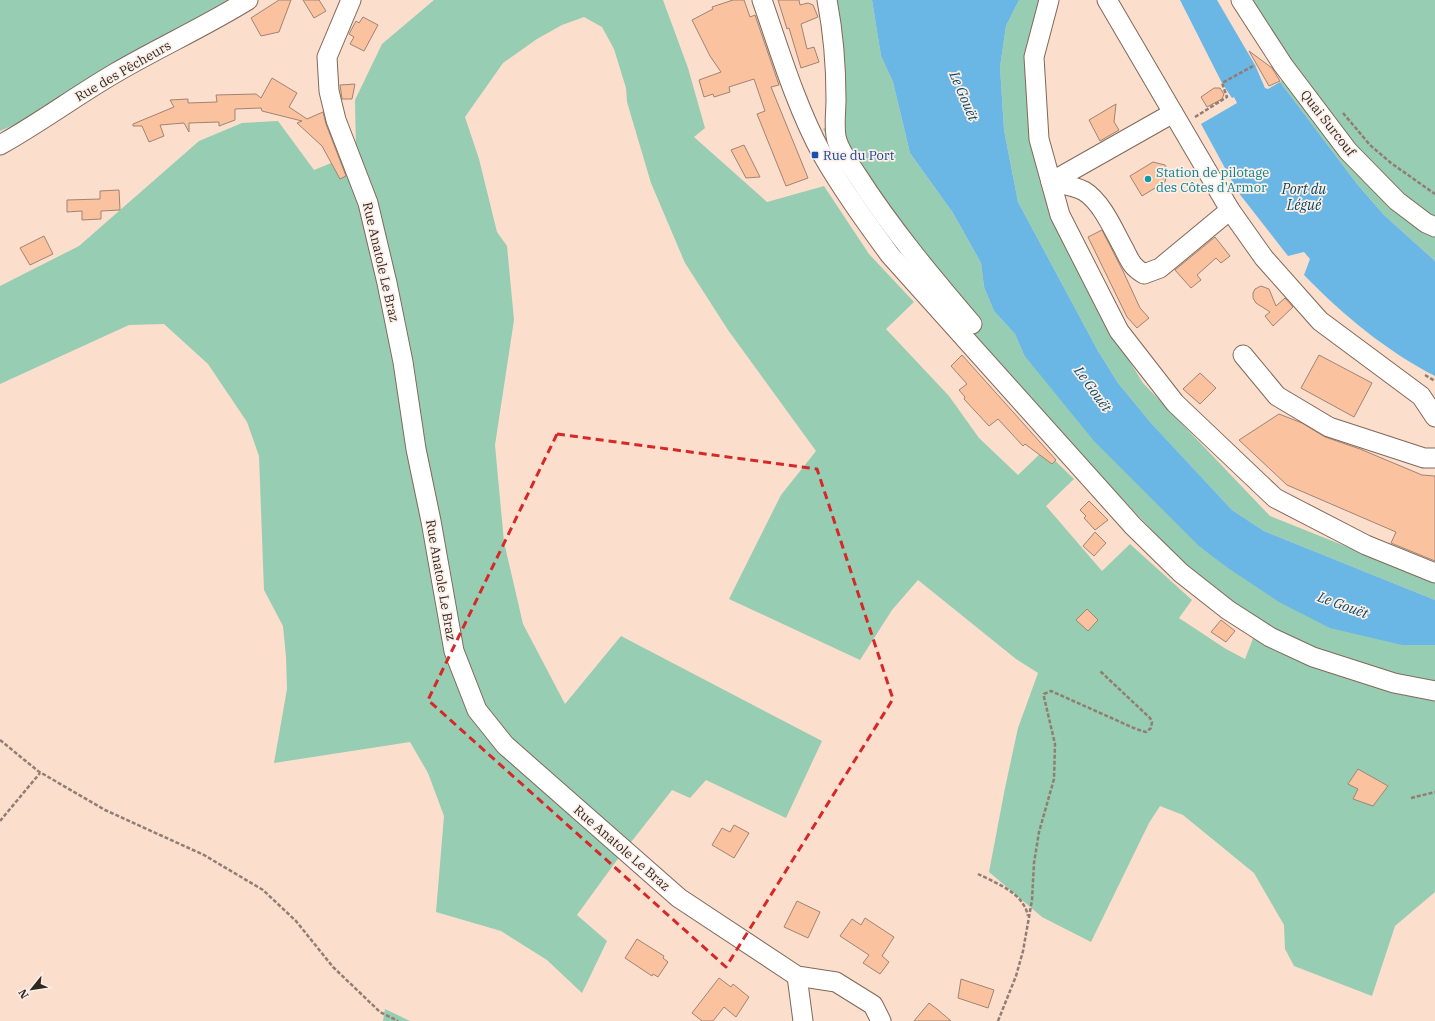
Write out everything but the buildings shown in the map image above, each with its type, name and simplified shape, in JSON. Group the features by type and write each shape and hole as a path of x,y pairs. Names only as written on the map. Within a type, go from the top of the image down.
{"street":[{"name":"Rue des Pêcheurs","path":"0,145 22,133 117,72 248,0"},
{"name":"Rue Anatole Le Braz","path":"351,0 326,57 329,91 336,120 368,203 387,283 454,650 477,710 505,745 615,840 679,898 797,976"},
{"path":"762,0 787,74 804,115 822,153 855,208 890,255 1133,526 1181,573 1228,610 1270,637 1313,657 1394,682 1435,691"},
{"path":"827,0 832,30 836,99 836,137 842,151 869,193 908,248 972,324"},
{"path":"1049,0 1034,57 1039,139 1060,215 1119,331 1174,403 1275,498 1366,545 1435,573"},
{"path":"1107,0 1230,210 1264,258 1320,321 1421,396 1435,417"},
{"name":"Quai Surcouf","path":"1241,0 1283,65 1348,151 1397,201 1426,223 1435,227"},
{"path":"1051,182 1176,119"},
{"path":"1051,182 1084,191 1096,203 1110,223 1135,269 1144,274 1160,268 1230,210"},
{"path":"1243,355 1277,396 1328,427 1424,458 1435,458"},
{"path":"803,1021 797,976 836,982 873,1005 881,1021"}],"path":[{"path":"1176,119 1227,97 1222,83 1254,64"},
{"path":"1341,111 1370,145 1391,163 1435,194"},
{"path":"1419,372 1435,381"},
{"path":"998,1021 1016,976 1023,951 1032,900 1034,863 1039,832 1054,779 1056,761 1055,744 1044,694 1051,691 1136,730 1146,732 1151,728 1152,722 1150,718 1100,671"},
{"path":"0,740 38,771 105,810 204,855 263,890 296,921 333,967 380,1012 398,1021"},
{"path":"0,821 40,773 38,771"},
{"path":"1411,798 1435,792"},
{"path":"978,874 999,884 1016,896 1023,904 1029,916"}],"highlighted area":[{"path":"557,434 817,469 893,699 726,967 428,700"}],"green space":[{"path":"0,0 232,0 128,54 16,124 0,131"},
{"path":"434,0 663,0 688,68 705,128 694,137 767,202 824,186 869,254 914,302 886,329 949,396 979,438 1018,475 1044,450 1074,479 1046,506 1102,571 1130,544 1192,600 1179,618 1226,649 1245,659 1259,623 1240,612 1174,553 1081,456 960,320 856,184 823,129 829,125 828,81 820,0 872,0 881,56 893,82 910,153 953,213 981,263 984,287 994,311 1015,334 1024,355 1402,645 1435,645 1435,892 1395,926 1372,996 1294,966 1285,949 1284,925 1254,873 1183,815 1160,806 1149,823 1091,942 1042,917 989,872 1018,728 1038,673 1016,659 918,580 892,610 860,660 729,599 781,495 816,451 728,330 685,263 651,183 627,102 626,88 614,49 602,27 584,17 562,25 537,39 503,63 465,117 479,159 497,232 507,246 514,320 495,445 504,542 523,624 565,704 621,636 822,741 786,818 706,780 690,798 672,790 617,860 577,915 607,941 582,993 547,960 501,931 436,912 444,816 428,773 410,742 274,763 287,689 286,657 283,626 264,590 259,456 247,422 208,364 164,324 129,325 0,384 0,286 79,246 199,141 242,123 278,121 314,170 356,153 355,100 382,44"},
{"path":"1019,0 1043,0 1033,132 1040,182 1054,224 1099,312 1143,383 1270,516 1435,582 1435,600 1264,531 1232,510 1151,423 1118,383 1098,351 1018,202 1004,130 1000,67 1006,26"},
{"path":"1248,0 1435,0 1435,261 1384,215 1357,184 1280,82 1292,70"},
{"path":"385,1009 410,1021 383,1021"}],"water":[{"name":"Le Gouët","path":"872,0 1019,0 1006,26 1000,67 1004,130 1018,202 1098,351 1118,383 1151,423 1232,510 1264,531 1435,600 1435,645 1402,645 1330,628 1279,602 1228,568 1199,546 1094,441 1024,355 1015,334 994,311 984,287 981,263 953,213 910,153 893,82 881,56"},
{"name":"Port du Légué","path":"1180,0 1217,0 1255,65 1265,88 1268,89 1280,82 1357,184 1384,215 1435,261 1435,376 1399,355 1365,331 1319,290 1304,275 1310,259 1304,252 1288,256 1238,192 1201,124 1237,103 1222,83"}],"place":[{"name":"Rue du Port","path":"815,155"},
{"name":"Station de pilotage des Côtes d'Armor","path":"1148,179"}]}
